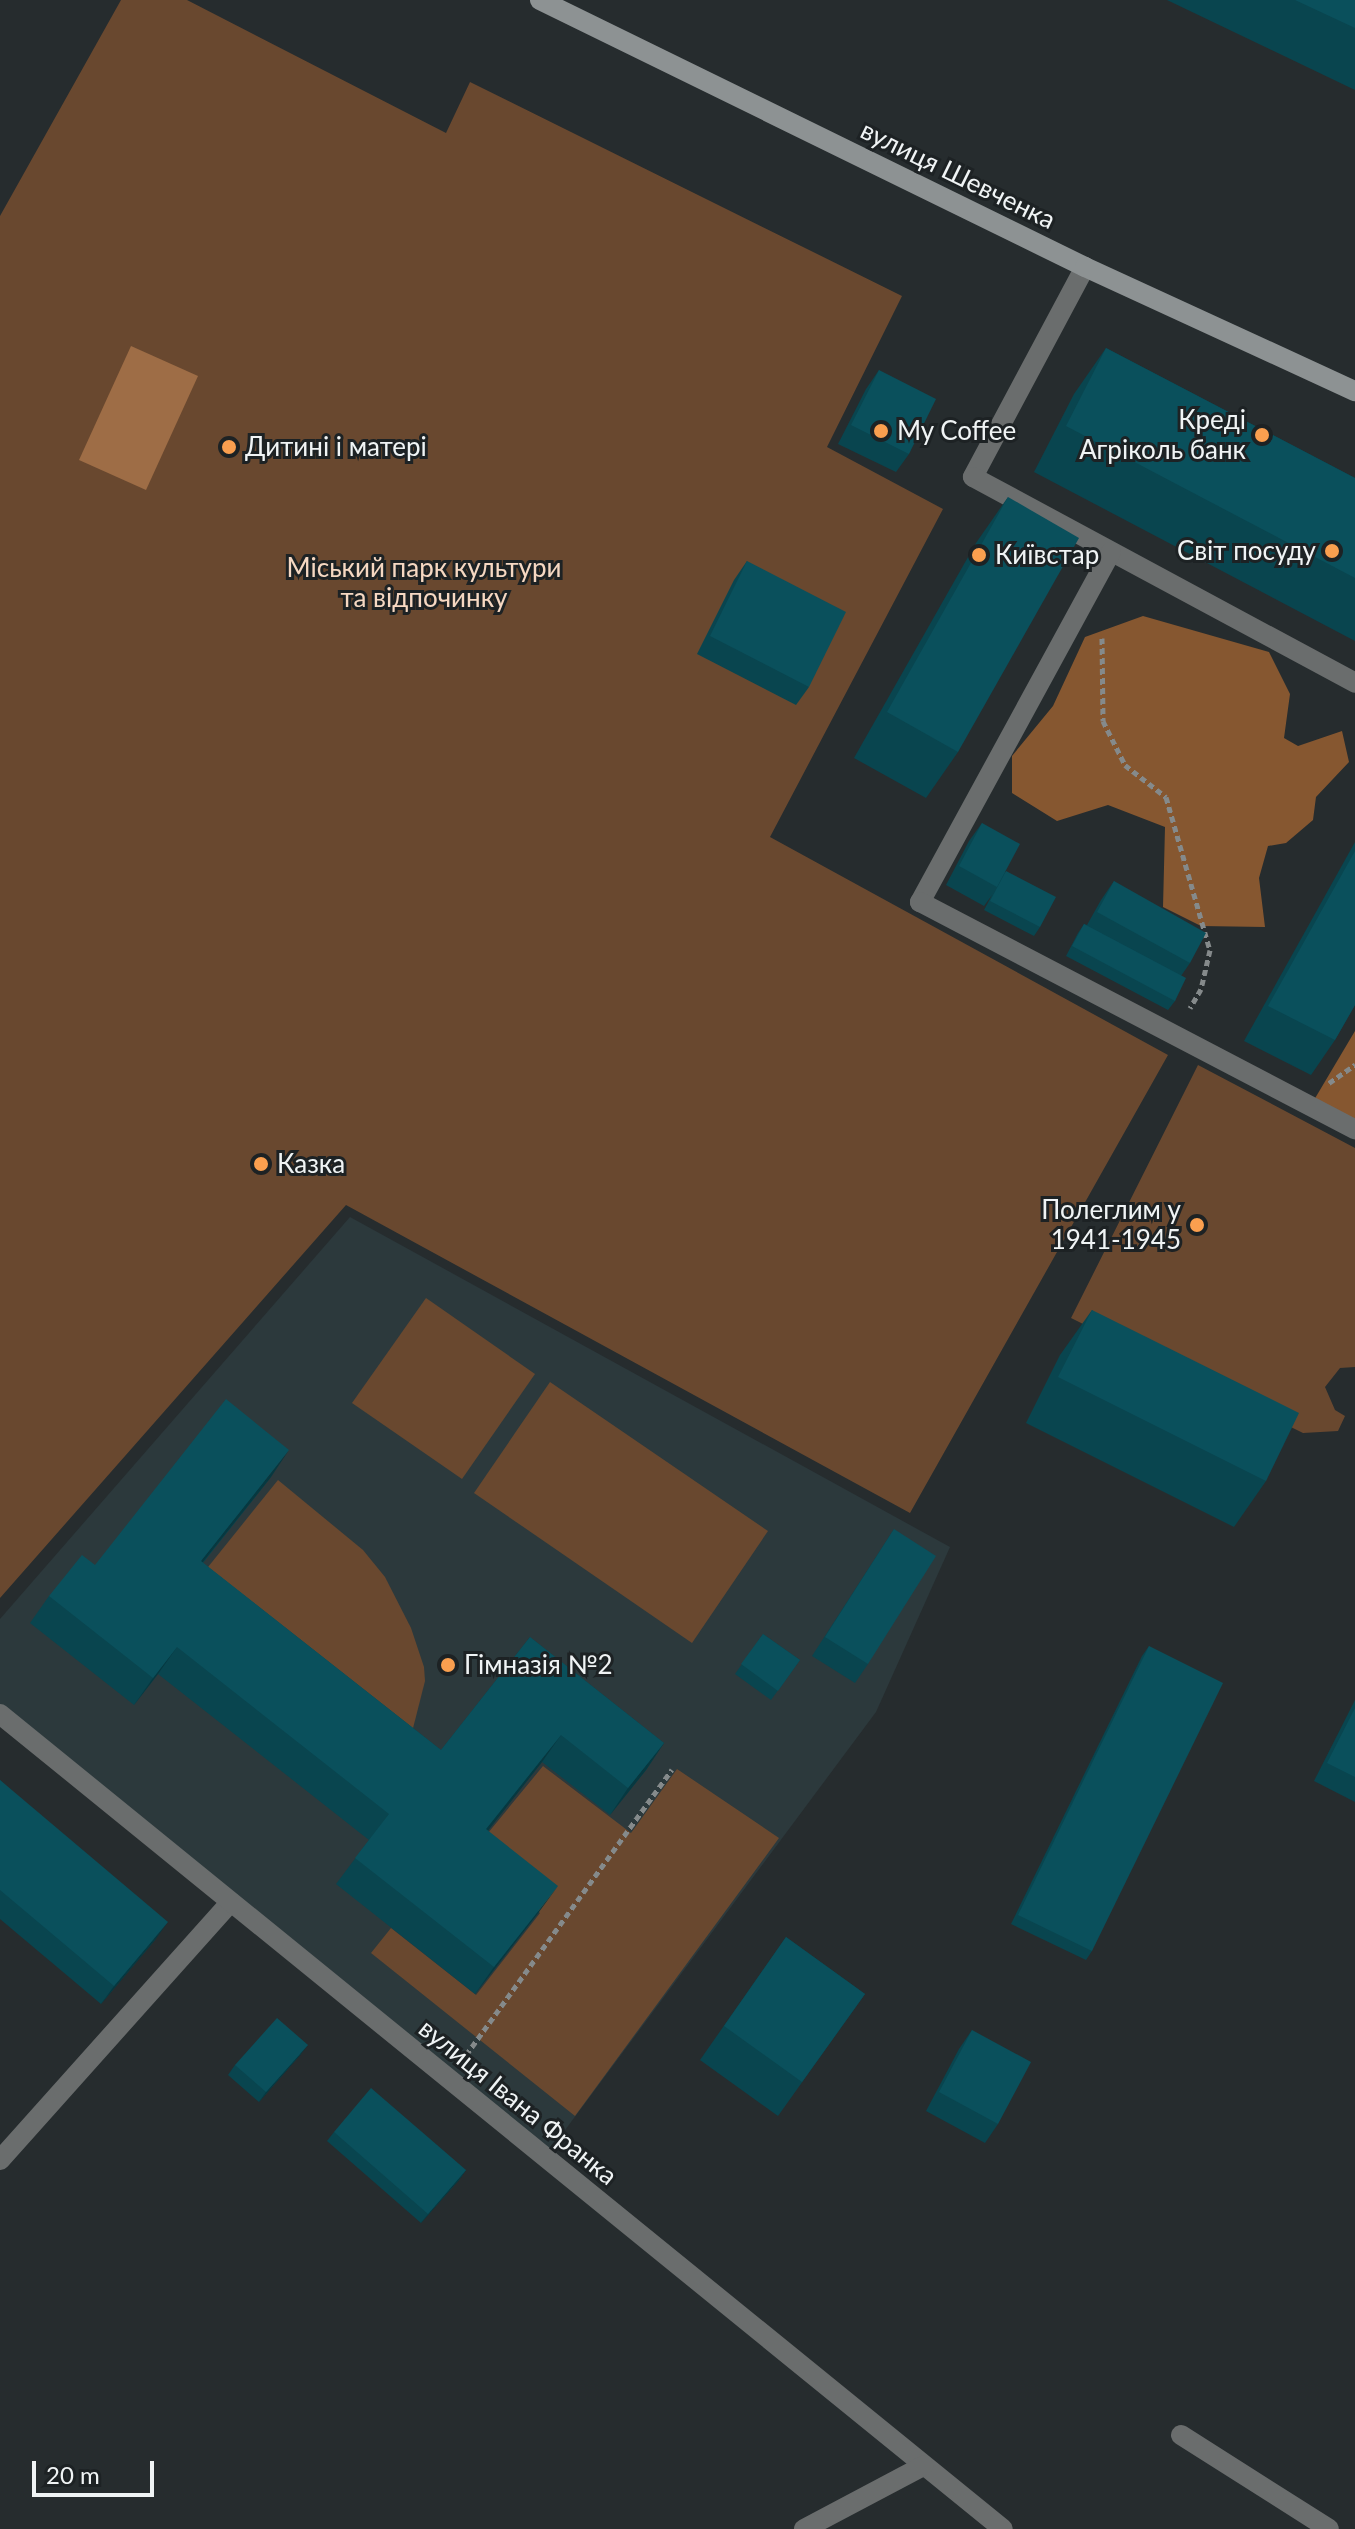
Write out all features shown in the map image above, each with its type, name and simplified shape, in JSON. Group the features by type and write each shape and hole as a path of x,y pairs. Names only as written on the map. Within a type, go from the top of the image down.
{"street":[{"name":"вулиця Шевченка","path":"540,0 1085,267 1355,391"},
{"path":"1085,267 973,477 1355,683"},
{"path":"1111,552 920,902 1355,1129"},
{"name":"вулиця Івана Франка","path":"0,1714 1003,2529"},
{"path":"0,2160 231,1902"},
{"path":"1181,2435 1329,2529"},
{"path":"804,2529 923,2466"}],"path":[{"path":"1097,577 1104,668 1103,721 1125,765 1166,797 1210,950 1201,989 1175,1036"},
{"path":"465,2055 672,1769"}],"shaded area":[{"path":"131,346 198,376 146,490 79,460"},
{"path":"1143,616 1269,652 1290,694 1284,738 1298,746 1342,731 1349,762 1316,797 1313,820 1286,843 1268,846 1259,878 1265,927 1201,926 1163,907 1165,827 1108,805 1057,821 1012,793 1012,756 1053,706 1085,637"},
{"path":"1355,1031 1355,1122 1314,1100"},
{"name":"Гімназія №2","path":"350,1217 950,1547 876,1712 545,2157 0,1714 0,1619"}],"green space":[{"name":"Міський парк культури та відпочинку","path":"121,0 187,0 446,133 470,82 902,296 827,447 943,509 770,837 1168,1055 910,1513 346,1205 0,1598 0,216"},
{"path":"1198,1065 1355,1148 1355,1367 1340,1368 1325,1387 1335,1410 1345,1416 1338,1431 1303,1433 1071,1318"},
{"path":"426,1298 535,1374 462,1479 352,1403"},
{"path":"550,1382 768,1531 692,1643 474,1493"},
{"path":"278,1480 363,1550 385,1577 411,1628 424,1667 425,1681 409,1744 200,1577"},
{"path":"543,1766 631,1833 677,1769 779,1838 575,2116 371,1953 391,1928 476,1995 540,1913 469,1856"}],"building":[{"path":"1295,0 1355,0 1355,28"},
{"path":"1106,348 1355,478 1355,578 1066,426"},
{"path":"879,370 936,399 909,454 851,425"},
{"path":"1008,497 1079,538 958,752 887,712"},
{"path":"747,561 846,612 809,687 710,636"},
{"path":"982,823 1020,844 997,887 959,866"},
{"path":"1355,851 1355,1005 1335,1040 1268,1006"},
{"path":"1006,871 1056,897 1040,927 990,901"},
{"path":"1114,881 1206,933 1190,963 1097,912"},
{"path":"1084,924 1186,978 1175,1001 1072,946"},
{"path":"1092,1310 1299,1413 1266,1481 1058,1377"},
{"path":"226,1399 289,1450 201,1561 441,1750 530,1637 664,1743 628,1788 561,1735 486,1829 558,1886 494,1967 355,1858 389,1814 177,1647 153,1678 49,1596 82,1555 95,1565"},
{"path":"894,1529 936,1556 868,1664 825,1637"},
{"path":"763,1634 800,1660 778,1691 741,1664"},
{"path":"1149,1646 1223,1683 1092,1951 1018,1915"},
{"path":"1355,1708 1355,1777 1327,1763"},
{"path":"0,1780 168,1922 114,1986 0,1890"},
{"path":"786,1937 865,1994 802,2082 724,2026"},
{"path":"277,2018 308,2045 266,2092 235,2065"},
{"path":"972,2030 1031,2062 998,2124 939,2092"},
{"path":"371,2088 466,2170 428,2214 334,2132"}],"place":[{"name":"My Coffee","path":"881,431"},
{"name":"Креді Агріколь банк","path":"1262,435"},
{"name":"Дитині і матері","path":"229,447"},
{"name":"Світ посуду","path":"1332,551"},
{"name":"Київстар","path":"979,555"},
{"name":"Казка","path":"261,1164"},
{"name":"Полеглим у 1941-1945","path":"1197,1225"},
{"name":"Гімназія №2","path":"448,1665"}]}
